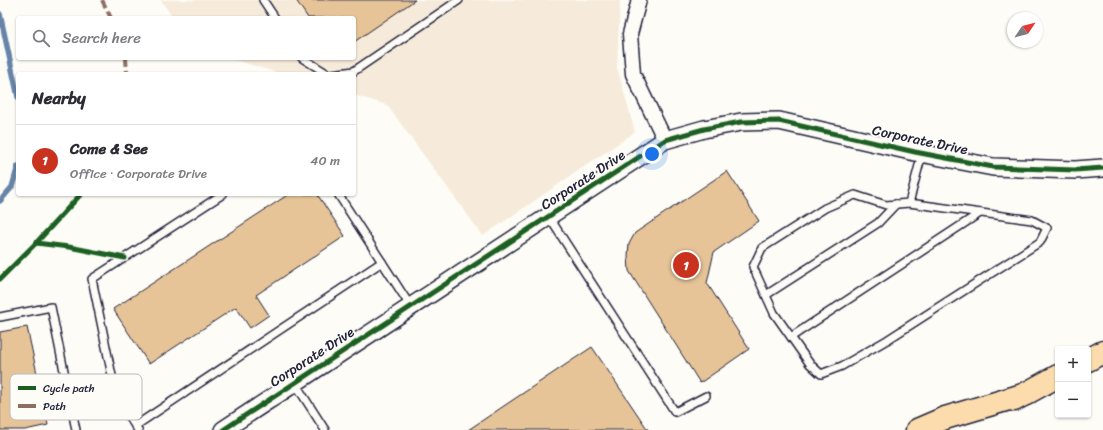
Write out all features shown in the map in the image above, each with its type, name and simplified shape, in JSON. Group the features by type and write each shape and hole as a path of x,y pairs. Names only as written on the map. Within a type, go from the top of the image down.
{"highway":[{"path":"1091,358 1103,352"},
{"path":"958,430 1055,378"},
{"path":"918,430 945,418 1026,394"}],"street":[{"path":"640,0 630,34 633,74 665,140"},
{"name":"Corporate Drive","path":"223,430 665,140 704,129 740,122 779,121 922,154 993,167 1075,170 1103,168"}],"lane":[{"path":"263,0 274,16"},
{"path":"343,72 354,70 459,0"},
{"path":"305,60 325,72"},
{"path":"909,203 922,154"},
{"path":"855,194 886,205 909,203 1032,220 1047,228 1040,242 888,340 842,366 821,374 810,364 774,313 753,267 762,248 825,208 855,194"},
{"path":"112,374 92,279 220,196"},
{"path":"339,196 411,307"},
{"path":"766,295 878,223 896,204"},
{"path":"792,337 980,213"},
{"path":"549,216 675,412 706,396"},
{"path":"137,428 382,262"},
{"path":"0,317 51,307 65,374"},
{"path":"294,383 325,430"},
{"path":"74,420 76,430"}],"shaded area":[{"path":"161,0 620,0 617,67 635,132 483,236 387,105 356,96 356,72 275,72 235,60 356,60 356,16 172,16"}],"building":[{"path":"296,0 415,0 356,41 356,16 307,16"},
{"path":"727,171 759,221 714,252 707,283 749,349 700,383 629,271 629,244 635,233"},
{"path":"286,196 318,196 345,236 256,295 269,315 250,328 236,307 149,364 113,309"},
{"path":"27,327 37,374 10,374 10,420 47,420 48,425 25,430 0,430 0,332"},
{"path":"592,347 648,430 468,430"}],"waterway":[{"path":"0,14 16,88"},
{"path":"0,201 12,187 16,173"}],"marked path":[{"path":"102,0 110,16"},
{"path":"126,60 127,72"}],"cycle path":[{"path":"223,430 665,140 704,129 741,122 779,121 915,152 993,167 1075,170 1103,168"},
{"path":"0,279 36,243 79,196"},
{"path":"36,243 69,247 125,258"}],"place":[{"name":"Come & See","path":"686,265"}]}
